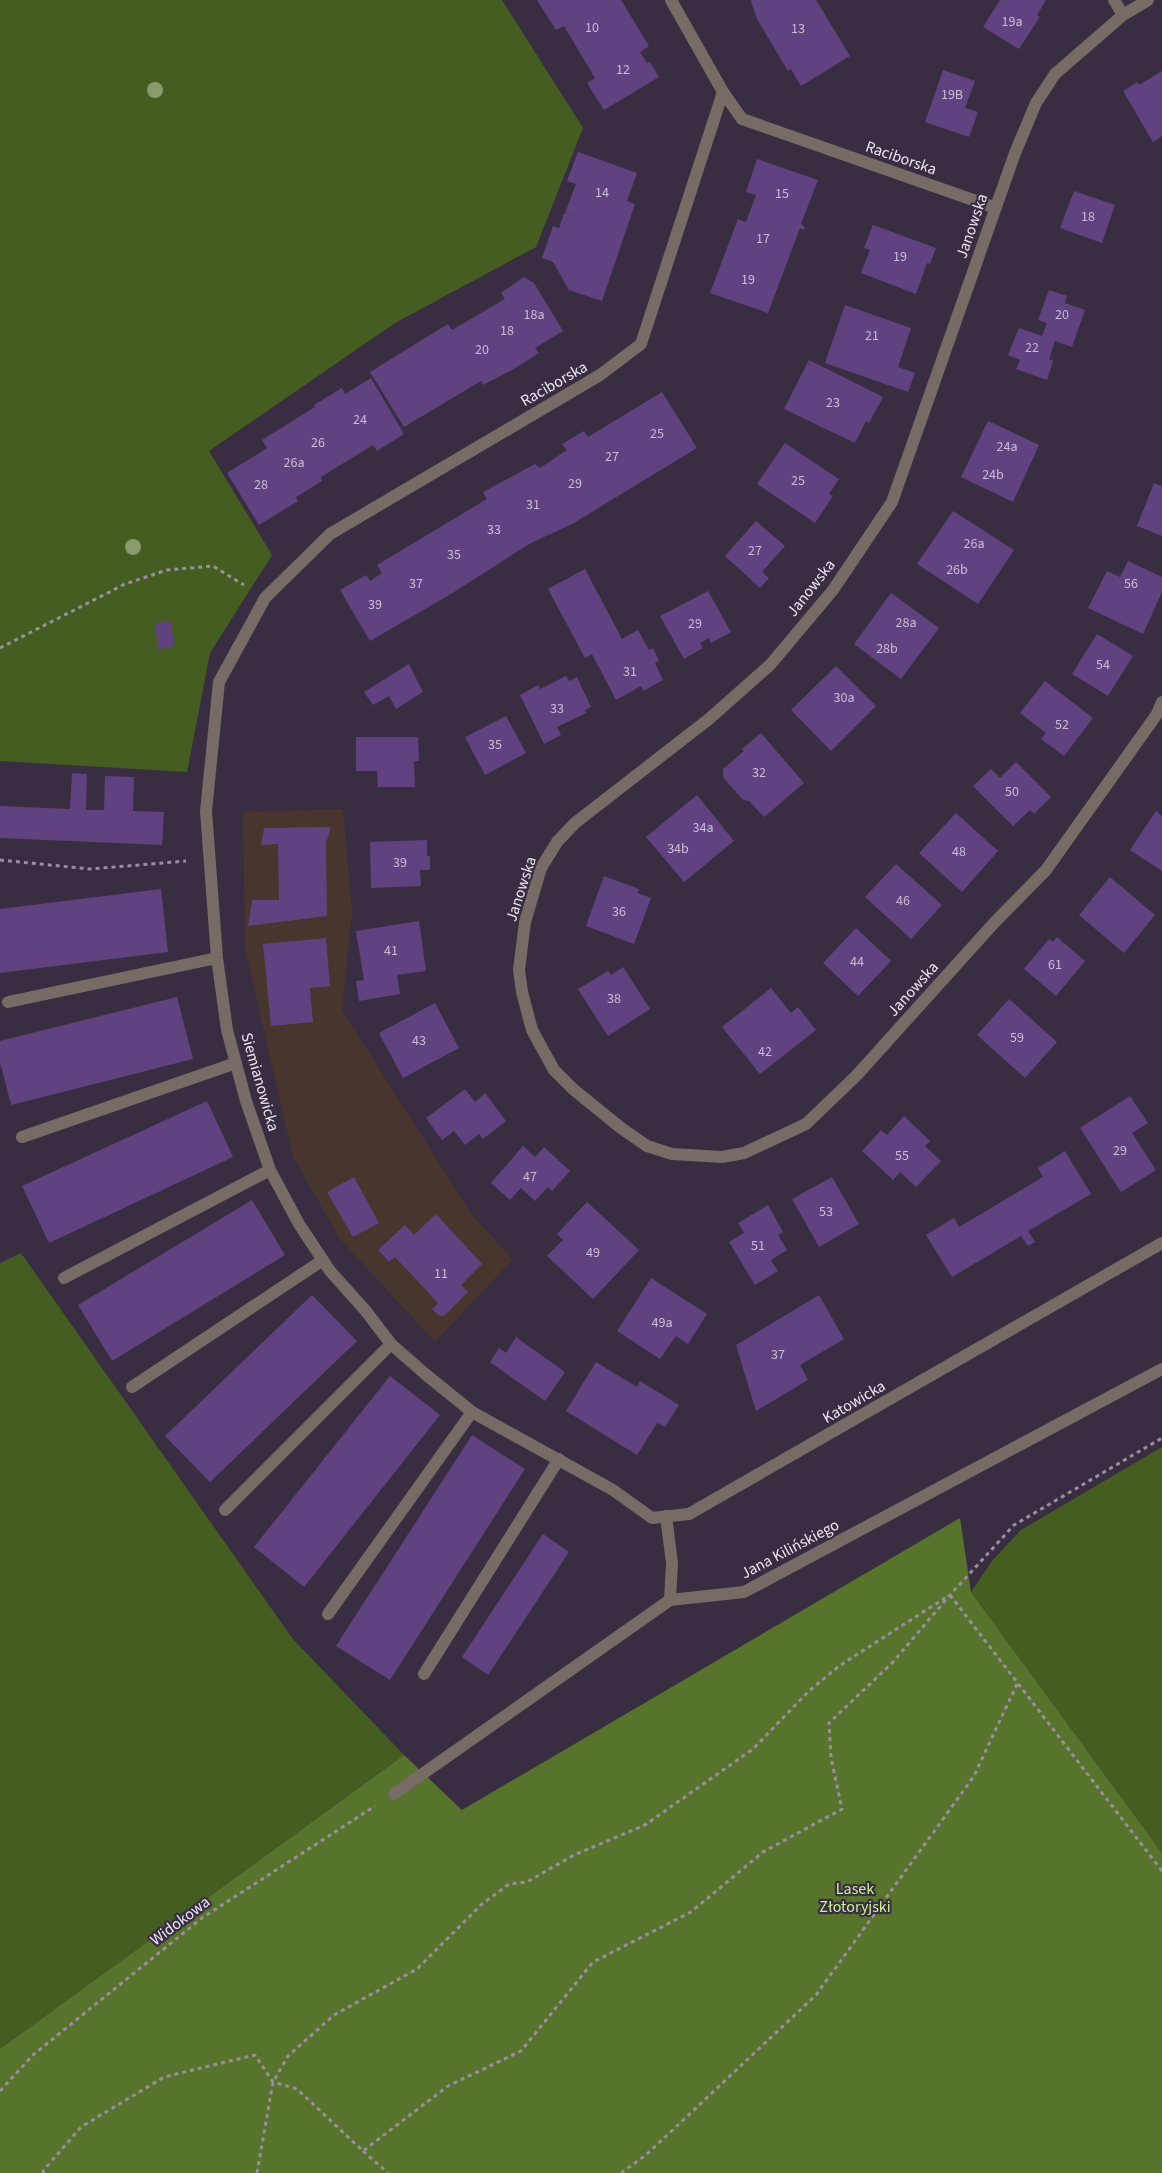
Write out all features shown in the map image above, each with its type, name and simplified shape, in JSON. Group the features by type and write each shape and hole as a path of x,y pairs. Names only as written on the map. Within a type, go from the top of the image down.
{"street":[{"name":"Raciborska","path":"671,0 723,92 742,119 996,208"},
{"path":"1114,0 1123,15"},
{"name":"Janowska","path":"1148,0 1123,15 1055,74 1036,103 996,208 892,502 833,590 770,665 709,719 575,822 556,842 541,868 525,922 519,970 522,992 532,1030 545,1056 554,1070 573,1089 620,1128 648,1146 672,1154 722,1157 744,1153 806,1124 856,1076 994,922 1046,870 1157,714 1162,702"},
{"name":"Raciborska","path":"265,598 330,534 600,376 641,344 723,92"},
{"name":"Siemianowicka","path":"265,598 219,682 206,811 217,958 227,1030 246,1101 270,1170 299,1224 323,1260 391,1344 472,1412 559,1459"},
{"path":"8,1002 217,958"},
{"path":"22,1137 236,1063"},
{"path":"64,1278 270,1170"},
{"name":"Katowicka","path":"559,1459 613,1490 652,1518 688,1514 1162,1243"},
{"path":"132,1388 323,1260"},
{"path":"226,1510 391,1344"},
{"name":"Jana Kilińskiego","path":"394,1794 670,1600 744,1592 1162,1368"},
{"path":"328,1614 472,1412"},
{"path":"424,1674 559,1459"},
{"path":"666,1516 672,1563 670,1600"}],"path":[{"path":"0,648 125,584 168,570 213,566 265,598"},
{"path":"0,860 90,869 209,859"},
{"path":"363,2151 448,2086 521,2051 593,1962 691,1912 763,1852 842,1809 831,1758 829,1723 893,1662 950,1595 1014,1525 1162,1438"},
{"path":"950,1595 1162,1872"},
{"path":"257,2173 273,2082 288,2056 334,2015 417,1969 480,1905 509,1884 527,1882 574,1855 645,1825 753,1749 808,1692 839,1666 950,1595"},
{"path":"621,2173 646,2155 816,1995 974,1776 1017,1684"},
{"name":"Widokowa","path":"0,2091 33,2055 202,1918 394,1794"},
{"path":"44,2173 43,2171 81,2127 164,2077 255,2055 273,2082 297,2089 388,2173"}],"shaded area":[{"path":"343,809 352,912 342,1010 472,1215 513,1259 435,1342 340,1239 293,1157 245,948 243,812"}],"green space":[{"path":"0,0 502,0 583,128 536,247 395,323 209,451 272,555 210,653 187,772 0,761"},
{"path":"21,1253 292,1638 404,1755 0,2049 0,1263"},
{"path":"1162,1447 1162,1853 971,1592 992,1561 1021,1530"},
{"name":"Lasek Złotoryjski","path":"960,1518 971,1592 1162,1853 1162,2173 0,2173 0,2049 404,1755 462,1810"}],"building":[{"path":"537,0 621,0 649,46 640,52 647,63 650,62 659,77 604,110 587,83 595,78 564,26 556,30"},
{"path":"752,0 816,0 850,56 801,86 791,69 788,71 757,19"},
{"path":"1000,0 1046,0 1037,15 1040,17 1019,49 983,27"},
{"path":"943,70 975,81 965,108 978,112 969,137 925,122"},
{"path":"1162,71 1162,136 1153,142 1123,91 1138,82 1139,85"},
{"path":"578,152 637,173 627,201 635,204 602,301 569,290 553,262 542,258 553,226 559,228 564,213 583,219 565,213 576,184 567,181"},
{"path":"757,159 818,180 801,224 805,228 804,230 800,228 768,313 710,293 738,219 746,222 756,195 746,192"},
{"path":"1074,191 1115,205 1102,243 1060,228"},
{"path":"873,225 936,248 930,264 927,263 916,294 861,273 870,250 864,248"},
{"path":"524,277 534,283 563,331 535,348 539,353 512,370 483,385 481,381 404,427 370,372 448,324 452,330 505,299 501,293"},
{"path":"1049,290 1067,296 1065,303 1085,310 1072,347 1055,341 1049,359 1053,361 1047,380 1016,369 1020,360 1008,355 1019,328 1042,336 1047,323 1038,320"},
{"path":"845,305 911,328 898,367 915,373 908,392 825,363"},
{"path":"809,360 883,397 869,423 866,421 855,443 784,409"},
{"path":"371,378 404,434 377,451 373,445 321,477 322,481 296,497 298,501 259,525 227,473 267,448 262,440 315,407 314,405 342,388 345,394"},
{"path":"662,392 697,448 572,524 529,544 451,594 370,641 340,590 366,575 370,581 382,573 377,565 487,499 483,492 535,464 540,468 567,450 562,444 584,431 588,437"},
{"path":"988,421 1039,445 1013,502 961,477"},
{"path":"785,443 839,479 829,494 833,496 815,523 757,484"},
{"path":"1154,483 1162,486 1162,536 1137,526"},
{"path":"953,511 1014,550 978,604 917,564"},
{"path":"756,521 785,546 762,572 769,578 760,588 725,556"},
{"path":"1128,561 1162,577 1162,592 1143,634 1088,608 1107,571 1120,577"},
{"path":"585,569 622,639 638,630 649,650 653,648 659,661 655,663 663,680 643,691 641,686 616,700 592,654 585,658 548,589"},
{"path":"708,591 731,632 711,643 709,638 700,643 703,648 684,659 660,616"},
{"path":"891,593 939,628 901,679 854,644"},
{"path":"171,621 174,647 158,649 155,623"},
{"path":"1097,634 1133,656 1108,696 1072,674"},
{"path":"409,664 423,692 396,709 389,696 373,705 364,692"},
{"path":"836,666 876,706 831,751 791,710"},
{"path":"566,676 569,681 577,677 591,707 585,710 586,713 557,727 561,735 544,744 520,695 538,685 540,689"},
{"path":"1045,681 1093,718 1064,756 1041,739 1046,733 1020,713"},
{"path":"506,716 526,753 485,775 465,737"},
{"path":"761,733 804,783 764,817 749,801 743,800 723,777 723,769"},
{"path":"356,737 418,737 419,761 414,761 415,787 378,787 377,771 356,771"},
{"path":"1016,762 1051,797 1034,814 1030,810 1013,826 973,786 991,769 1000,778"},
{"path":"72,773 87,774 86,810 104,810 105,776 134,777 133,811 164,812 162,845 0,838 0,806 70,809"},
{"path":"697,795 734,841 684,882 646,837"},
{"path":"1156,811 1162,816 1162,871 1130,850"},
{"path":"956,813 998,851 962,892 919,853"},
{"path":"331,827 326,843 327,916 248,926 252,900 279,900 278,844 261,845 264,828"},
{"path":"427,840 427,856 430,856 430,870 420,870 421,886 371,888 370,842"},
{"path":"896,864 942,905 911,939 865,897"},
{"path":"604,876 639,889 638,893 651,898 634,944 586,926"},
{"path":"1110,877 1155,915 1124,953 1079,915"},
{"path":"161,889 168,952 0,973 0,909"},
{"path":"419,921 426,971 397,975 400,994 359,1001 356,981 364,980 356,931"},
{"path":"856,928 891,961 858,996 823,963"},
{"path":"1057,937 1085,961 1056,996 1024,969 1049,939 1053,942"},
{"path":"326,938 330,986 310,988 313,1022 271,1026 263,944"},
{"path":"623,967 650,1009 608,1036 578,989 608,971 611,975"},
{"path":"771,988 791,1013 798,1007 816,1030 760,1074 722,1027"},
{"path":"177,997 193,1059 11,1105 0,1062 0,1041"},
{"path":"1009,999 1057,1042 1025,1078 977,1035"},
{"path":"435,1003 459,1048 403,1078 379,1033"},
{"path":"465,1089 475,1102 485,1093 506,1121 483,1139 479,1134 465,1145 454,1131 442,1140 426,1118"},
{"path":"1130,1096 1148,1123 1132,1133 1156,1170 1121,1192 1080,1128"},
{"path":"207,1101 233,1157 49,1243 22,1186"},
{"path":"904,1116 930,1141 925,1146 941,1161 916,1187 900,1172 893,1180 862,1151 881,1130 887,1135"},
{"path":"523,1146 535,1157 544,1147 570,1171 552,1191 548,1187 535,1201 521,1188 510,1200 491,1183"},
{"path":"1065,1151 1091,1194 1028,1231 1035,1242 1028,1246 1021,1236 952,1277 926,1235 954,1218 959,1227 1043,1177 1038,1168"},
{"path":"354,1177 379,1223 353,1237 327,1192"},
{"path":"832,1177 859,1224 819,1247 792,1199"},
{"path":"252,1200 285,1255 112,1361 78,1305"},
{"path":"587,1202 639,1250 593,1299 547,1256 563,1240 557,1234"},
{"path":"768,1205 783,1232 778,1235 787,1250 771,1260 778,1271 755,1285 729,1242 744,1233 738,1223"},
{"path":"436,1214 482,1264 461,1285 468,1292 444,1316 438,1315 432,1309 438,1303 395,1257 389,1262 378,1250 405,1225 414,1235"},
{"path":"651,1278 707,1314 688,1344 676,1336 660,1359 617,1331"},
{"path":"312,1295 357,1341 210,1482 165,1436"},
{"path":"819,1295 844,1339 800,1365 808,1380 756,1411 736,1345"},
{"path":"516,1337 565,1372 545,1401 490,1362 499,1348 506,1353"},
{"path":"596,1362 637,1387 640,1381 679,1405 665,1427 657,1423 637,1455 566,1411"},
{"path":"390,1376 440,1415 304,1587 254,1547"},
{"path":"472,1435 525,1469 390,1680 336,1646"},
{"path":"543,1534 569,1552 488,1675 462,1657"}]}
